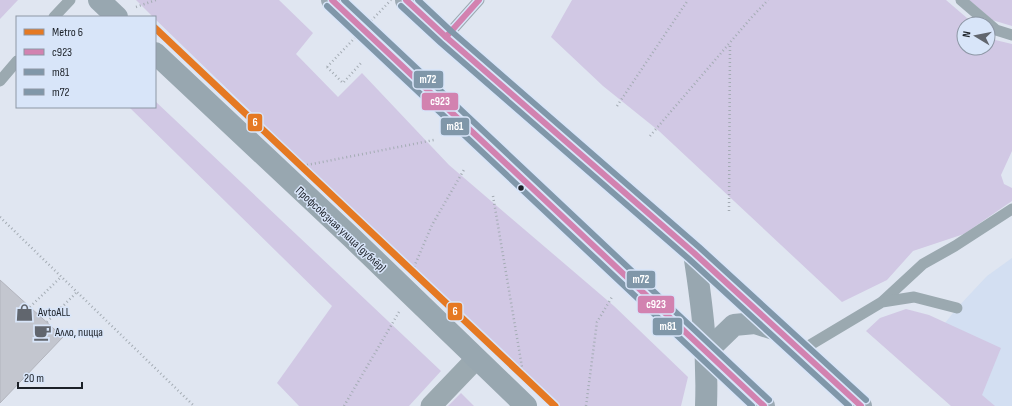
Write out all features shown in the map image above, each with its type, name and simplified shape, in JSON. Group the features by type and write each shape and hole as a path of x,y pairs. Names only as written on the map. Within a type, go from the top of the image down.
{"main road":[{"path":"332,0 764,406"},
{"path":"406,0 446,37 694,253 861,406"}],"street":[{"path":"99,0 125,12"},
{"name":"Профсоюзная улица (дублёр)","path":"156,54 526,406"},
{"path":"694,253 702,305 706,352 706,406"},
{"path":"706,352 734,325 755,323 778,330"},
{"path":"431,406 476,358"}],"lane":[{"path":"55,16 70,0"},
{"path":"446,37 478,0"},
{"path":"961,0 996,30 1012,35"},
{"path":"0,81 16,62"},
{"path":"800,351 846,322 882,302 923,264 955,246 1012,209"},
{"path":"882,302 914,297 957,308"}],"path":[{"path":"125,12 156,0"},
{"path":"362,63 343,83 327,67 391,0"},
{"path":"616,106 688,0"},
{"path":"650,136 768,0"},
{"path":"730,43 730,211"},
{"path":"279,170 434,140"},
{"path":"412,272 432,225 465,168"},
{"path":"493,196 523,374"},
{"path":"0,217 194,406"},
{"path":"30,307 61,277"},
{"path":"47,322 77,292"},
{"path":"344,406 409,294"},
{"path":"586,406 597,322 612,297"}],"shaded area":[{"path":"0,0 18,0 0,19"},
{"path":"136,0 279,0 313,33 296,54 338,97 362,73 449,165 614,306 688,377 681,406 555,406 156,20 156,16 152,16"},
{"path":"572,0 946,0 965,16 956,16 956,56 996,56 996,40 1012,44 1012,151 1001,175 1004,184 1012,188 1012,201 964,234 913,251 887,280 842,302 659,131 603,86 551,37"},
{"path":"969,0 1012,0 1012,26 996,21 996,16 987,16"},
{"path":"156,102 441,371 409,406 299,406 277,383 332,306 130,108 156,108"},
{"path":"1012,258 1012,406 983,406 922,352 957,308 987,276"},
{"path":"906,309 929,315 1001,348 982,395 995,406 951,406 866,331 880,318"},
{"path":"461,393 474,406 448,406"}],"building":[{"path":"0,280 63,337 0,403"}],"metro line":[{"name":"6","path":"156,29 555,406"}],"transit line":[{"name":"с923","path":"332,0 764,406"},
{"name":"т72","path":"344,0 769,400"},
{"name":"с923","path":"406,0 446,37 694,253 861,406"},
{"name":"т72","path":"418,0 451,31 699,247 866,400"},
{"name":"с923","path":"446,37 479,0"},
{"name":"т81","path":"327,6 752,406"},
{"name":"т81","path":"401,6 441,43 689,259 849,406"}],"place":[{"name":"AvtoALL","path":"25,312"},
{"name":"Алло, пицца","path":"42,332"}]}
